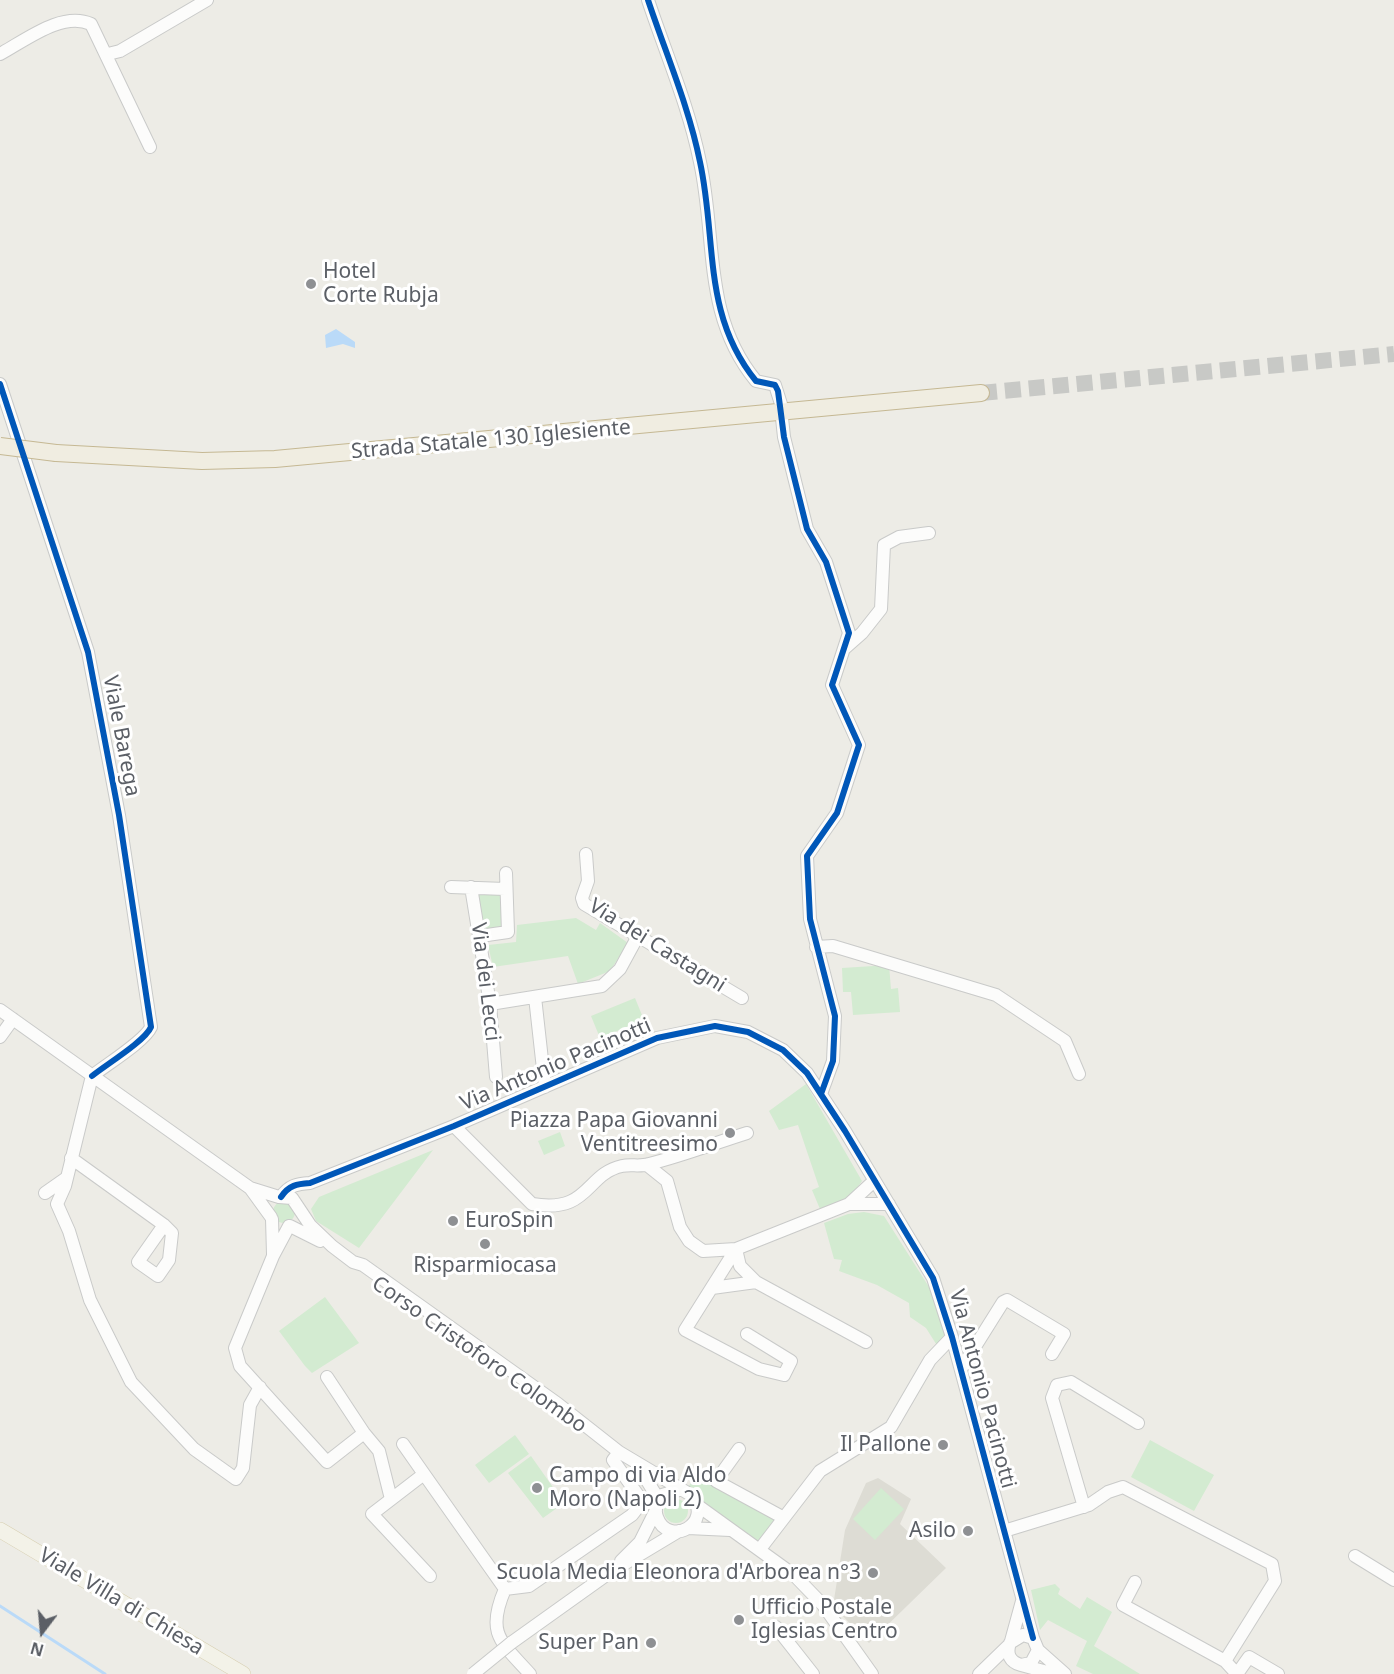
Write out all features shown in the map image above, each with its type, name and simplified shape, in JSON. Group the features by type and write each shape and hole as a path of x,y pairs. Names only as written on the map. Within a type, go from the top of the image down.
{"highway":[{"name":"Strada Statale 130 Iglesiente","path":"0,446 56,453 190,461 275,459 981,393"}],"main road":[{"name":"Viale Villa di Chiesa","path":"0,1530 243,1674"}],"street":[{"path":"108,54 120,51 207,0"},
{"path":"648,0 675,75 700,163 718,303 726,330 731,344 756,381 775,385 781,404"},
{"path":"0,54 67,20 82,20 92,24 150,147"},
{"name":"Viale Barega","path":"0,384 88,652 119,814 152,1027 147,1038 122,1052 92,1076"},
{"path":"782,418 784,437 807,529 826,562 849,633 832,685 860,745 837,813 807,856 810,919 835,1016 833,1061 821,1094"},
{"path":"844,648 862,633 881,609 884,545 899,537 929,533"},
{"name":"Via dei Castagni","path":"586,854 588,881 582,898 584,904 742,998"},
{"path":"480,936 508,932 506,873"},
{"path":"451,887 505,889"},
{"name":"Via dei Lecci","path":"471,887 490,1004 496,1077"},
{"path":"490,1004 596,988 609,982 638,936"},
{"path":"816,947 833,946 996,994 1065,1041 1079,1074"},
{"path":"535,997 545,1087"},
{"name":"Corso Cristoforo Colombo","path":"0,1010 250,1188 280,1197 292,1198 310,1225 353,1262 363,1265 462,1335 614,1448 690,1495 697,1505 794,1575 823,1605 867,1672"},
{"path":"0,1037 13,1019"},
{"name":"Via Antonio Pacinotti","path":"280,1197 287,1188 310,1183 454,1126 657,1038 716,1026 748,1032 783,1050 807,1073 821,1094 933,1278 952,1337 1022,1600 1036,1644"},
{"path":"92,1076 57,1204 89,1294 130,1382 194,1449 236,1479 243,1468 250,1405 260,1387"},
{"path":"454,1126 532,1204 546,1206 563,1204 580,1198 608,1172 621,1166 647,1165 747,1133"},
{"path":"71,1158 164,1225 172,1233 169,1260 158,1276 138,1262 164,1225"},
{"path":"647,1165 667,1181 680,1227 688,1241 703,1251 736,1249 849,1204 889,1204"},
{"path":"45,1194 65,1179"},
{"path":"849,1204 874,1180"},
{"path":"310,1183 301,1194 298,1220 290,1226 273,1256 235,1348 240,1366 327,1462 364,1433"},
{"name":"Corso Cristoforo Colombo","path":"250,1188 278,1225 290,1226 332,1246"},
{"path":"273,1256 270,1208 280,1197"},
{"path":"736,1249 685,1330 759,1369 783,1375 791,1361 747,1334"},
{"path":"736,1249 740,1266 756,1282 866,1342"},
{"path":"712,1288 756,1282"},
{"path":"961,1369 1003,1302 1007,1300 1064,1334 1052,1354"},
{"path":"760,1549 820,1471 891,1427 930,1360 952,1337"},
{"path":"327,1377 364,1433 379,1451 391,1499"},
{"path":"1084,1507 1052,1398 1057,1385 1071,1382 1138,1423"},
{"path":"403,1444 505,1589"},
{"path":"505,1589 529,1586 632,1515 639,1506 640,1497 613,1460 614,1448"},
{"path":"740,1449 716,1481 784,1518"},
{"name":"Corso Cristoforo Colombo","path":"634,1461 646,1475 662,1525 668,1530 713,1527 734,1531"},
{"path":"424,1474 372,1514 429,1575"},
{"path":"1004,1531 1084,1507 1108,1492 1123,1487 1272,1564 1275,1581 1225,1661"},
{"path":"609,1573 640,1542 657,1505 667,1492 679,1490"},
{"path":"473,1674 511,1643 609,1573 684,1529 696,1518 697,1505"},
{"path":"1355,1556 1394,1580"},
{"path":"1135,1582 1123,1605 1225,1661 1237,1674 1249,1657 1278,1674"},
{"path":"505,1589 495,1613 495,1631 530,1674"},
{"name":"Via Antonio Pacinotti","path":"1010,1643 1022,1600"},
{"path":"776,1627 813,1674"},
{"path":"983,1671 1010,1643 1023,1635 1036,1644 1065,1674"},
{"path":"1010,1643 1009,1657 1019,1665 1055,1674"},
{"path":"983,1671 1032,1663 1036,1644"}],"shaded area":[{"path":"878,1478 911,1499 900,1524 946,1568 869,1643 833,1606 845,1530 866,1483"}],"green space":[{"path":"502,893 505,930 482,932 476,894"},
{"path":"576,918 596,930 600,923 628,943 610,971 578,984 568,956 493,967 488,945 516,942 517,925"},
{"path":"889,965 891,989 898,988 900,1012 853,1015 851,992 843,992 842,968"},
{"path":"635,998 644,1020 600,1038 591,1016"},
{"path":"806,1084 862,1181 844,1199 820,1209 812,1190 819,1187 798,1125 779,1130 769,1111"},
{"path":"560,1132 565,1146 544,1155 538,1141"},
{"path":"433,1150 359,1248 316,1221 311,1209 319,1197"},
{"path":"284,1201 292,1204 295,1212 292,1220 284,1223 276,1220 273,1212 276,1204"},
{"path":"864,1212 884,1216 936,1298 949,1337 938,1347 926,1328 910,1317 909,1303 877,1285 839,1271 842,1260 834,1259 824,1223 848,1214"},
{"path":"325,1297 359,1343 312,1373 279,1331"},
{"name":"Campo di via Aldo Moro (Napoli 2)","path":"515,1435 529,1454 489,1483 475,1465"},
{"path":"1150,1440 1214,1475 1194,1511 1131,1477"},
{"name":"Campo di via Aldo Moro (Napoli 2)","path":"531,1456 564,1503 543,1518 508,1473"},
{"path":"699,1474 778,1520 759,1546 686,1489"},
{"path":"881,1488 904,1509 875,1540 853,1519"},
{"path":"676,1499 685,1502 688,1511 685,1520 676,1523 667,1520 664,1511 667,1502"},
{"path":"1055,1584 1060,1589 1058,1594 1080,1609 1087,1597 1112,1612 1094,1646 1140,1674 1093,1674 1076,1666 1087,1641 1048,1620 1040,1630 1031,1590"}],"water":[{"path":"336,329 355,342 355,348 343,344 326,348 325,335"}],"waterway":[{"path":"0,1606 105,1674"}],"tunnel":[{"path":"981,393 1394,354"}],"cycle path":[{"path":"648,0 695,141 705,191 714,276 727,330 739,356 756,381 775,385 778,391 784,437 807,529 826,562 849,633 832,685 859,745 837,813 807,856 810,919 835,1016 833,1061 821,1094"},
{"path":"0,384 88,652 119,815 151,1027 134,1045 92,1076"},
{"path":"281,1197 294,1186 310,1183 454,1126 657,1038 715,1026 748,1032 783,1050 807,1073 845,1131 933,1278 952,1337 1033,1638"}],"place":[{"name":"Hotel Corte Rubja","path":"311,284"},
{"name":"Piazza Papa Giovanni Ventitreesimo","path":"730,1133"},
{"name":"EuroSpin","path":"453,1221"},
{"name":"Risparmiocasa","path":"485,1244"},
{"name":"Il Pallone","path":"943,1445"},
{"name":"Campo di via Aldo Moro (Napoli 2)","path":"537,1488"},
{"name":"Asilo","path":"968,1531"},
{"name":"Scuola Media Eleonora d'Arborea n°3","path":"873,1573"},
{"name":"Ufficio Postale Iglesias Centro","path":"739,1620"},
{"name":"Super Pan","path":"651,1643"}]}
